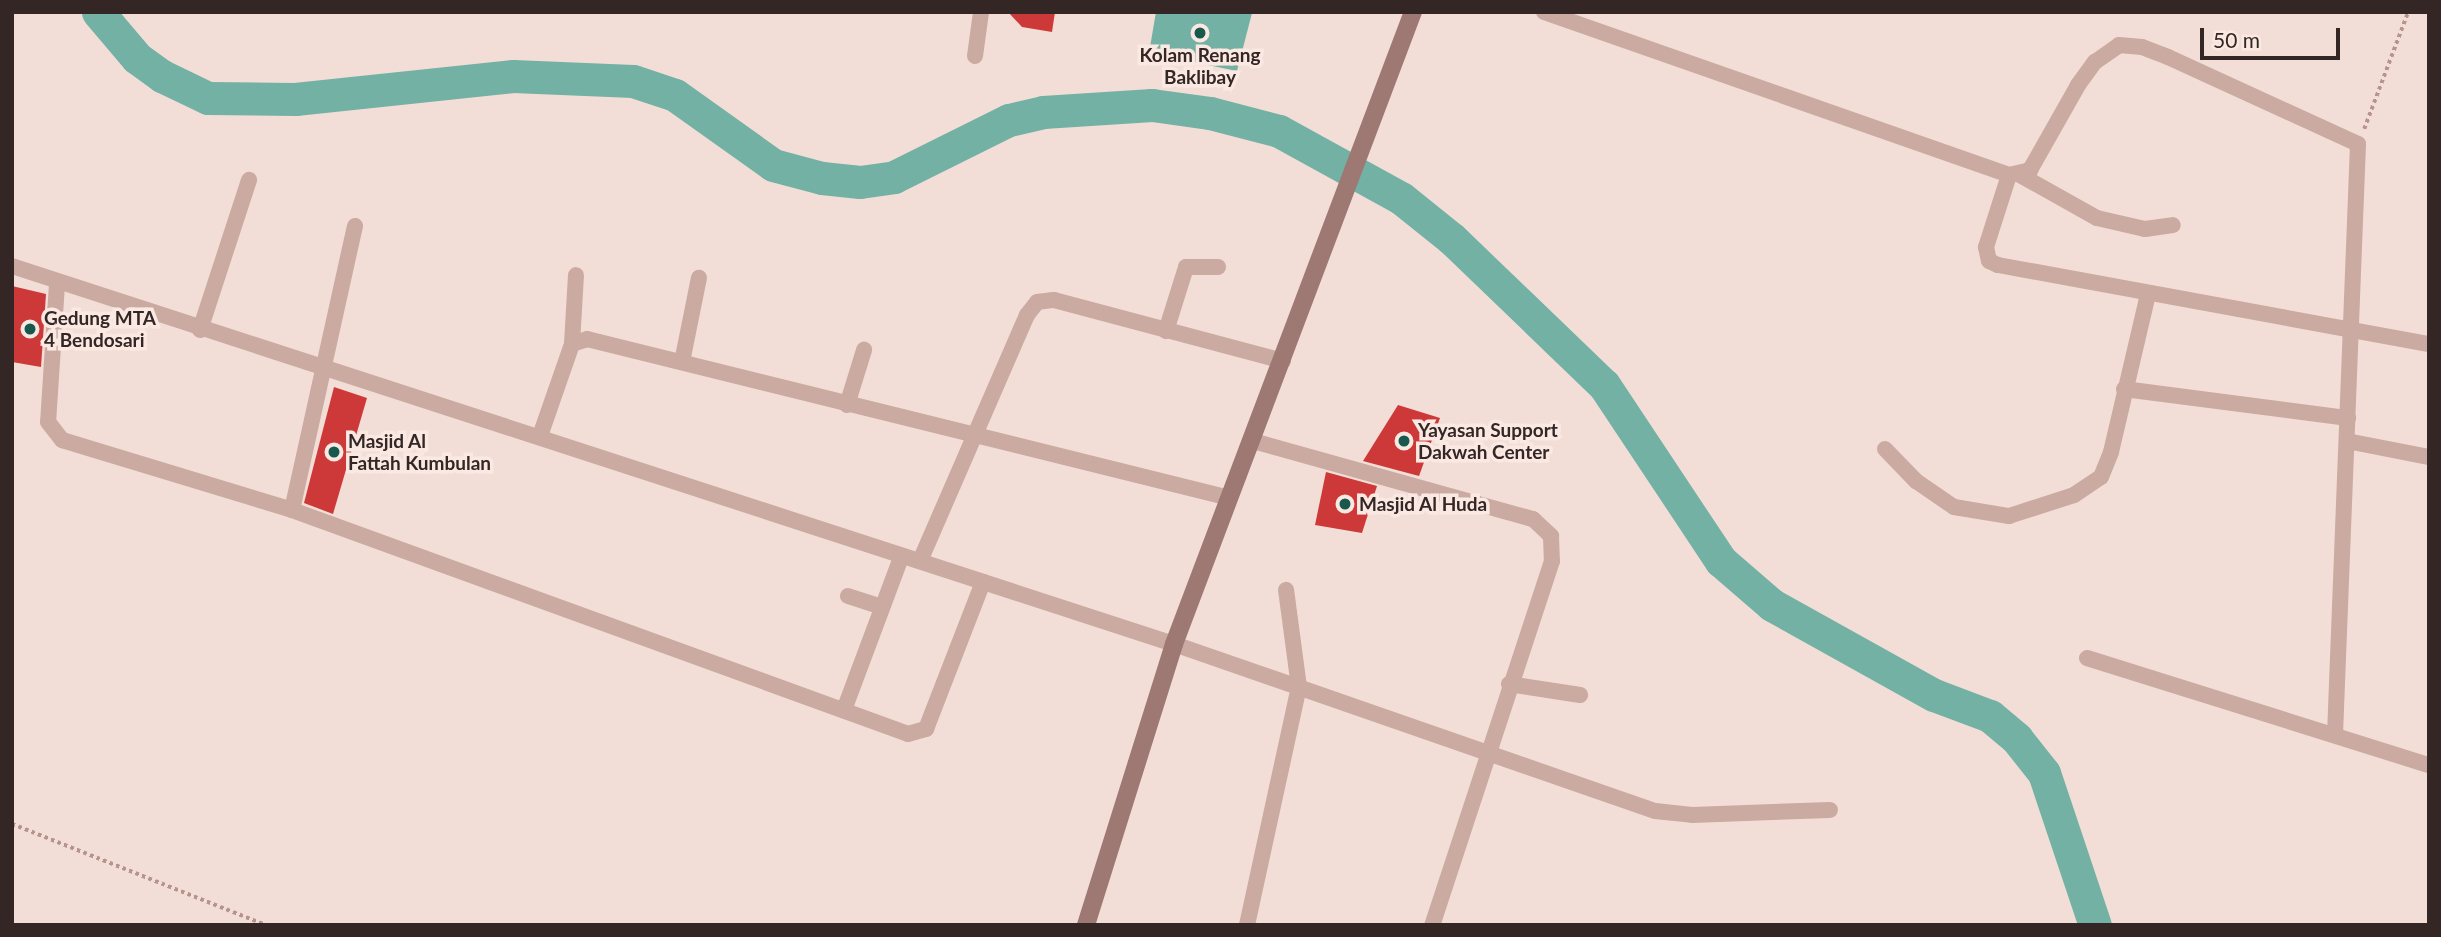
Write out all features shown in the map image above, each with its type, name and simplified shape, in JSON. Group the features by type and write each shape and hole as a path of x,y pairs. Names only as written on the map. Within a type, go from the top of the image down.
{"main road":[{"path":"1086,925 1174,643 1253,442 1413,12"}],"street":[{"path":"975,56 981,12"},
{"path":"1544,12 2015,175 2097,218 2145,229 2173,225"},
{"path":"2334,734 2348,418 2351,329 2358,144 2168,57 2142,47 2119,45 2095,62 2062,109 2043,152 2015,175 1986,247 1989,261 2148,294 2351,329 2429,344"},
{"path":"200,330 249,180"},
{"path":"292,510 327,371 355,226"},
{"path":"12,266 57,284 540,436 1174,643 1674,815 1830,810"},
{"path":"1166,331 1186,267 1218,267"},
{"path":"540,436 572,344 576,275"},
{"path":"682,362 699,278"},
{"path":"57,284 48,422 54,433 75,445 292,510 908,734 922,733 983,582"},
{"path":"1885,449 1916,481 1954,507 2009,516 2062,500 2101,477 2148,294"},
{"path":"920,561 1027,315 1037,302 1054,300 1283,361"},
{"path":"572,344 587,339 1230,498"},
{"path":"847,405 864,350"},
{"path":"2124,389 2348,418"},
{"path":"2347,441 2429,457"},
{"path":"1253,442 1468,499 1546,527 1554,547 1552,561 1509,684 1432,925"},
{"path":"844,710 902,555"},
{"path":"1247,925 1299,687 1286,590"},
{"path":"848,596 882,607"},
{"path":"2087,658 2429,765"},
{"path":"1509,684 1580,695"}],"path":[{"path":"2358,144 2409,12"},
{"path":"12,824 266,925"}],"water":[{"name":"Kolam Renang Baklibay","path":"1156,12 1252,13 1237,71 1149,53"}],"building":[{"path":"1008,12 1055,12 1052,32 1022,27"},
{"name":"Gedung MTA 4 Bendosari","path":"12,286 46,294 41,367 12,362"},
{"name":"Masjid Al Fattah Kumbulan","path":"334,387 367,398 333,514 304,503"},
{"name":"Yayasan Support Dakwah Center","path":"1398,405 1440,418 1419,476 1363,461"},
{"name":"Masjid Al Huda","path":"1326,472 1377,486 1362,533 1315,525"}],"waterway":[{"path":"98,12 137,58 162,76 208,98 295,99 513,76 633,81 675,95 773,165 822,178 860,182 894,177 1009,120 1043,112 1152,105 1210,113 1279,131 1401,198 1451,238 1604,385 1721,561 1772,605 1934,695 1990,716 2017,739 2044,773 2095,925"}],"place":[{"name":"Kolam Renang Baklibay","path":"1200,33"},
{"name":"Gedung MTA 4 Bendosari","path":"30,329"},
{"name":"Yayasan Support Dakwah Center","path":"1404,441"},
{"name":"Masjid Al Fattah Kumbulan","path":"334,452"},
{"name":"Masjid Al Huda","path":"1345,504"}]}
